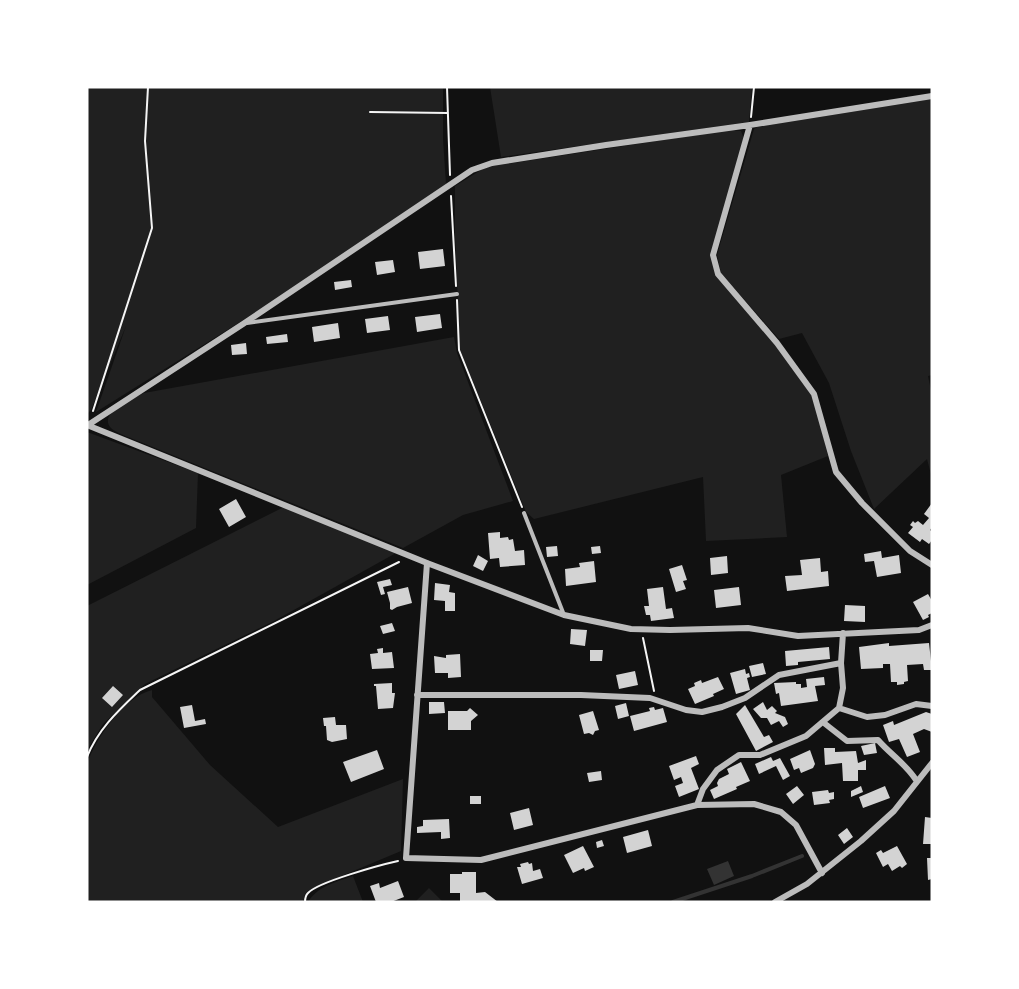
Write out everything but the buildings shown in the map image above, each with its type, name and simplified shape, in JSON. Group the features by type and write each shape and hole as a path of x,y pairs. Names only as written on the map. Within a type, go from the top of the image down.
{"street":[{"path":"88,425 472,170 492,163 932,96"},
{"path":"750,125 713,255 718,274 777,343 814,394 836,472 862,503 910,551 932,565"},
{"path":"88,425 427,563 564,615 641,629 748,628 798,636 920,630 932,625"},
{"path":"427,563 406,858 481,860 698,805 754,804 781,813 796,825 822,873"},
{"path":"698,805 704,789 717,770 739,755 760,755 806,736 840,708 843,688 841,663 843,633"},
{"path":"417,695 581,695 656,699 686,710 702,712 745,698 778,675 841,663"},
{"path":"840,708 867,717 885,715 916,704 932,706"},
{"path":"824,723 847,741 878,740 890,754 908,768 916,780"},
{"path":"775,902 822,873 861,841 894,811 916,780 932,763"},
{"path":"787,902 790,894"}],"lane":[{"path":"243,324 457,294"},
{"path":"524,513 564,615"}],"path":[{"path":"88,425 152,228 146,141 148,87"},
{"path":"447,87 459,350 524,513"},
{"path":"750,125 754,87"},
{"path":"370,112 448,113"},
{"path":"87,757 92,744 111,718 140,690 411,556"},
{"path":"641,629 656,699"},
{"path":"305,902 307,894 315,888 360,871 406,858"}],"shaded area":[{"path":"87,87 443,87 446,184 352,252 96,412 126,326 91,410 87,414"},
{"path":"490,87 752,87 749,122 501,157"},
{"path":"932,99 932,375 928,376 932,395 932,478 927,459 874,509 851,451 829,383 802,333 779,339 721,273 717,255 754,129"},
{"path":"728,130 741,131 744,139 714,244 716,274 776,344 813,396 828,456 781,475 787,537 706,541 703,477 534,519 526,512 460,350 455,186 486,167"},
{"path":"454,337 457,353 513,501 463,515 403,548 121,434 111,428 108,422 109,417 118,407 144,393"},
{"path":"87,432 198,473 196,528 87,585"},
{"path":"284,507 396,553 274,621 145,684 103,724 87,750 87,606"},
{"path":"152,690 152,697 210,765 278,827 403,779 401,851 313,888 305,894 303,902 87,902 87,763 97,742 113,719 131,701"},
{"path":"728,861 734,876 714,885 707,869"},
{"path":"353,876 363,902 308,902 322,888"},
{"path":"429,888 443,902 415,902"}],"waterway":[{"path":"673,902 752,876 802,856"}]}
